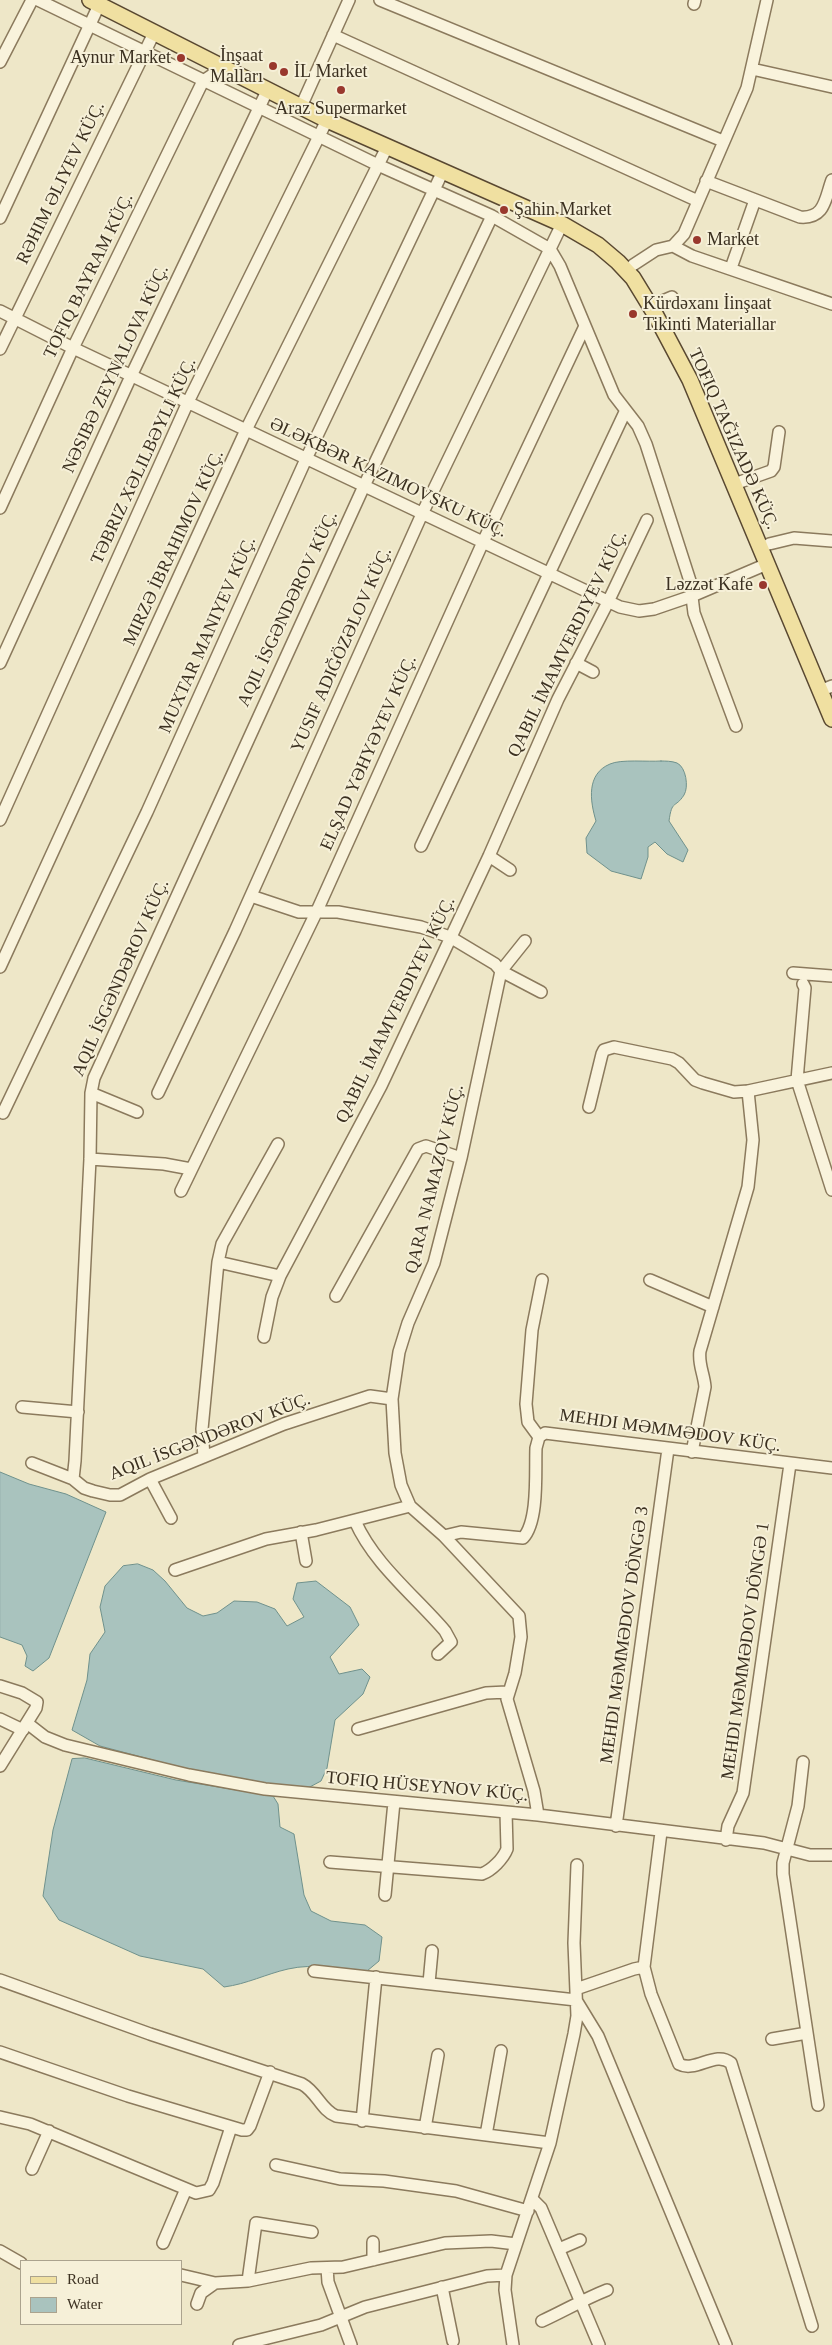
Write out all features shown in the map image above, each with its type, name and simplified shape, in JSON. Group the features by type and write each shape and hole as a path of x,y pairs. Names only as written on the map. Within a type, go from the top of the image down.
{"main road":[{"path":"99,2 219,67 327,120 529,199 573,220 602,239 665,300 740,482 764,546 767,564 832,719"},
{"path":"99,2 304,100 443,171 562,224 598,245 630,268 690,380 830,691"}],"street":[{"path":"0,62 32,0"},
{"path":"38,0 434,191 492,216 550,249 614,395 625,412 638,426 646,444 690,581 694,613 736,726"},
{"path":"304,100 349,0"},
{"path":"380,0 723,141"},
{"path":"630,268 650,253 672,246 684,234 747,88 767,0"},
{"path":"0,218 99,2"},
{"name":"RƏHIM ƏLIYEV KÜÇ.","path":"0,349 154,33"},
{"path":"334,34 698,201"},
{"name":"TOFIQ BAYRAM KÜÇ.","path":"0,508 73,348 203,81 219,67"},
{"path":"752,69 832,87"},
{"name":"NƏSIBƏ ZEYNALOVA KÜÇ.","path":"0,663 132,374 267,91"},
{"name":"TƏBRIZ XƏLILBƏYLI KÜÇ.","path":"0,820 188,402 327,120"},
{"name":"MIRZƏ İBRAHIMOV KÜÇ.","path":"0,967 246,430 389,143"},
{"name":"MUXTAR MANIYEV KÜÇ.","path":"3,1113 147,812 306,459 443,171"},
{"path":"706,181 800,216 815,216 821,210 832,180"},
{"path":"730,268 755,200"},
{"name":"AQIL İSGƏNDƏROV KÜÇ.","path":"392,1398 379,1396 354,1401 284,1424 150,1479 115,1496 84,1488 73,1479 90,1159 91,1093 94,1078 364,486 492,216"},
{"path":"158,1093 251,896 422,514 562,224"},
{"path":"672,246 692,256 832,304"},
{"path":"0,311 73,348 132,374 306,459 608,602 630,610 645,611 692,596 767,564"},
{"name":"ELŞAD YƏHYƏYEV KÜÇ.","path":"181,1191 206,1143 316,913 483,542 585,326"},
{"path":"421,846 625,412"},
{"path":"740,482 771,471 774,467 779,432"},
{"name":"QABIL İMAMVERDIYEV KÜÇ.","path":"264,1337 272,1297 280,1276 381,1086 488,856 558,698 608,602 647,520"},
{"path":"764,546 794,538 832,541"},
{"path":"576,663 593,672"},
{"path":"488,856 510,870"},
{"path":"251,896 299,912 338,912 409,924 450,937 495,964 501,971 541,992"},
{"path":"501,971 524,941"},
{"name":"QARA NAMAZOV KÜÇ.","path":"501,971 460,1158 434,1263 408,1323 399,1352 392,1398 396,1453 401,1485 410,1506 444,1536 519,1616 521,1636 515,1673 507,1692 508,1707 534,1791 538,1815"},
{"path":"794,973 832,976"},
{"path":"803,984 805,988 796,1080 832,1190"},
{"path":"588,1107 602,1054 604,1050 614,1047 672,1059 684,1067 695,1080 734,1092 748,1091 832,1073"},
{"path":"692,1452 705,1387 705,1378 698,1360 748,1187 753,1140 748,1091"},
{"path":"91,1093 137,1112"},
{"path":"204,1457 202,1429 218,1262 222,1244 278,1144"},
{"path":"336,1296 418,1149 426,1146 460,1158"},
{"path":"90,1159 164,1164 191,1170"},
{"path":"218,1262 280,1276"},
{"path":"539,1437 528,1422 526,1404 531,1338 542,1280"},
{"path":"650,1280 713,1307"},
{"path":"22,1406 78,1412"},
{"name":"MEHDI MƏMMƏDOV KÜÇ.","path":"444,1536 461,1532 523,1538 530,1530 533,1517 536,1448 539,1437 550,1432 668,1449 832,1468"},
{"name":"MEHDI MƏMMƏDOV DÖNGƏ 3","path":"616,1826 668,1449"},
{"path":"32,1462 73,1479"},
{"name":"MEHDI MƏMMƏDOV DÖNGƏ 1","path":"726,1840 728,1826 744,1793 790,1464"},
{"path":"150,1479 171,1518"},
{"path":"175,1570 266,1539 355,1521 410,1506"},
{"path":"355,1521 366,1542 383,1564 445,1631 451,1642 438,1654"},
{"path":"300,1532 306,1561"},
{"path":"0,1686 27,1695 37,1702 36,1708 0,1766"},
{"path":"358,1728 394,1720 486,1693 507,1692"},
{"name":"TOFIQ HÜSEYNOV KÜÇ.","path":"0,1719 25,1726 65,1745 189,1776 265,1789 538,1815 661,1832 764,1843 810,1855 832,1855"},
{"path":"803,1762 798,1806 783,1874 818,2105"},
{"path":"385,1895 394,1802"},
{"path":"330,1862 482,1874 487,1872 505,1854 507,1849 506,1812"},
{"path":"661,1832 644,1967 651,1994 679,2064 688,2066 720,2058 731,2062 812,2326"},
{"path":"513,2345 505,2290 506,2275 550,2144 577,2016 574,1943 577,1865"},
{"path":"430,1983 432,1951"},
{"path":"314,1971 576,1995 634,1969 644,1967"},
{"path":"362,2121 376,1977"},
{"path":"0,1980 150,2034 270,2072 309,2088 330,2114 362,2121 550,2144"},
{"path":"576,1995 598,2036 726,2345"},
{"path":"772,2039 807,2033"},
{"path":"486,2135 501,2050"},
{"path":"0,2052 128,2096 242,2130 247,2130 250,2126 270,2072"},
{"path":"425,2128 438,2055"},
{"path":"0,2117 30,2124 49,2131 196,2193 209,2190 213,2183 231,2127"},
{"path":"32,2169 49,2131"},
{"path":"276,2165 340,2178 384,2181 456,2191 541,2208 599,2345"},
{"path":"163,2243 186,2189"},
{"path":"248,2281 256,2223 312,2232"},
{"path":"559,2249 580,2240"},
{"path":"182,2275 215,2283 248,2281 311,2268 343,2268 445,2243 491,2241 516,2244"},
{"path":"373,2242 373,2260"},
{"path":"0,2251 20,2261"},
{"path":"327,2268 328,2282 351,2345"},
{"path":"239,2345 316,2326 365,2307 487,2276 506,2275"},
{"path":"197,2304 201,2293 215,2283"},
{"path":"442,2287 453,2341"},
{"path":"542,2321 607,2290"}],"water":[{"path":"671,761 680,765 686,778 686,791 673,807 669,821 688,850 683,862 667,854 655,842 648,847 648,857 641,879 611,871 587,853 586,838 596,821 591,797 593,781 602,768 615,762"},
{"path":"0,1472 29,1484 66,1494 106,1512 49,1658 33,1671 25,1666 27,1656 22,1645 0,1637"},
{"path":"138,1564 153,1570 165,1581 187,1608 203,1616 217,1613 234,1601 257,1602 275,1609 287,1626 304,1617 293,1599 297,1583 316,1581 350,1607 359,1625 330,1657 339,1674 362,1669 370,1677 363,1694 335,1720 327,1768 321,1781 306,1789 213,1776 100,1746 72,1730 87,1680 90,1654 105,1632 100,1607 105,1586 123,1566"},
{"path":"85,1758 176,1780 273,1796 278,1804 280,1827 294,1834 304,1895 311,1911 331,1921 365,1925 382,1937 379,1961 367,1971 328,1967 298,1967 241,1984 224,1987 203,1969 140,1956 59,1920 43,1896 53,1830 72,1759"}],"place":[{"name":"Aynur Market","path":"181,58"},
{"name":"İnşaat Malları","path":"273,66"},
{"name":"İL Market","path":"284,72"},
{"name":"Araz Supermarket","path":"341,90"},
{"name":"Şahin Market","path":"504,210"},
{"name":"Market","path":"697,240"},
{"name":"Kürdəxanı İinşaat Tikinti Materiallar","path":"633,314"},
{"name":"Ləzzət Kafe","path":"763,585"}]}
